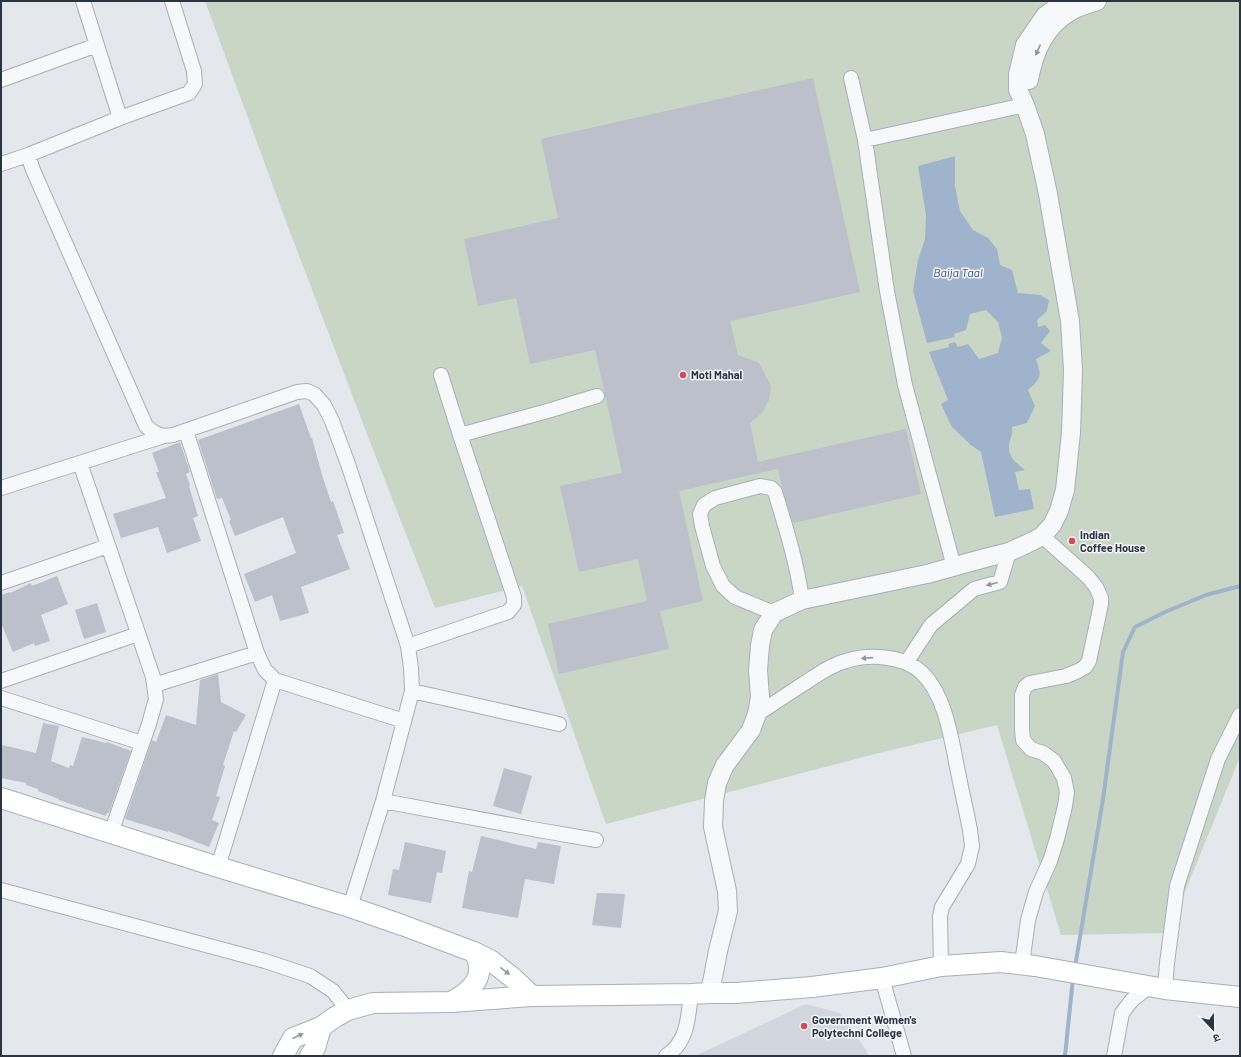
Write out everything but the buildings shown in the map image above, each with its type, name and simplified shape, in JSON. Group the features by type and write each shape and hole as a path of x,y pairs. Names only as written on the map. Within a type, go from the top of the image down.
{"main road":[{"path":"1,798 350,907 402,925 474,952 490,960 513,978 532,996"},
{"path":"452,1002 474,986 479,970 478,959 474,952"},
{"path":"283,1056 293,1038 321,1027 348,1010 373,1003 452,1002 532,996 752,992 812,987 882,978 942,966 1001,962 1028,965 1152,988 1240,997"},
{"path":"310,1056 315,1048 321,1027"}],"street":[{"path":"83,1 120,118"},
{"path":"1,164 28,156 120,118 189,93 196,84 194,70 172,1"},
{"path":"666,1056 671,1053 681,1039 687,1025 718,951 728,911 727,891 714,827 714,801 717,783 725,765 751,730 757,714 760,697 758,670 760,646 763,630 774,613 802,600 927,574 1009,552 1033,542 1042,536 1052,525 1059,511 1065,490 1071,433 1073,370 1070,320 1048,194 1035,134 1018,90 1018,74 1024,45 1044,16 1065,1"},
{"path":"1025,105 1032,64 1044,35 1054,23 1072,10 1097,1"},
{"path":"1,80 97,45"},
{"path":"851,78 865,140 888,291 905,385 954,567"},
{"path":"865,140 1025,105"},
{"path":"28,156 146,426 161,437"},
{"path":"408,646 508,612 514,605 514,597 441,375"},
{"path":"1,488 161,437 186,431 297,392 307,391 314,394 324,405 332,421 348,464 408,646 411,668 412,691 383,801 350,907"},
{"path":"460,435 597,396"},
{"path":"186,431 257,653 265,670 275,680 404,721"},
{"path":"80,463 153,677 156,699 111,833"},
{"path":"774,613 734,597 723,586 713,566 700,514 704,505 715,498 760,486 771,488 775,492 799,576 802,600"},
{"path":"1028,965 1028,920 1036,892 1050,861 1057,839 1067,792 1064,778 1054,761 1043,753 1031,749 1023,740 1022,695 1025,687 1030,683 1066,676 1084,667 1089,661 1101,604 1101,598 1096,587 1088,577 1042,536"},
{"path":"1,583 108,546"},
{"path":"906,663 931,625 974,589 1000,582 1009,552"},
{"path":"1,681 138,634"},
{"path":"154,685 257,653"},
{"path":"757,714 819,673 845,661 866,657 885,657 906,663 921,672 932,685 940,700 949,728 972,846 968,864 942,907 940,916 942,966"},
{"path":"218,867 275,680"},
{"path":"412,691 559,724"},
{"path":"1,698 142,743"},
{"path":"1114,1056 1122,1013 1132,1000 1152,988 1167,963 1178,886 1218,759 1240,714"},
{"path":"383,801 596,840"},
{"path":"1,890 265,961 310,976 333,991 348,1010"},
{"path":"882,978 904,1056"}],"shaded area":[{"name":"Government Women's Polytechni College","path":"806,1004 840,1013 869,1056 695,1056"}],"green space":[{"path":"205,1 1240,1 1240,757 1168,933 1061,935 997,725 875,754 606,824 522,586 435,608 287,224"}],"water":[{"name":"Baija Taal","path":"955,156 955,186 960,211 973,230 988,238 997,249 1000,265 1012,270 1018,293 1040,295 1049,300 1047,311 1037,320 1038,327 1045,325 1050,331 1041,343 1051,351 1036,359 1040,374 1036,383 1028,390 1035,406 1027,423 1012,427 1009,444 1010,454 1025,470 1015,472 1019,490 1030,489 1034,509 995,517 981,452 971,445 952,427 941,404 948,400 929,352 949,347 948,344 955,342 958,347 968,344 979,359 998,353 1002,338 998,322 986,310 970,314 966,330 954,334 955,337 927,343 913,291 918,260 925,239 926,215 918,166"}],"waterway":[{"path":"1075,967 1103,799 1123,652 1135,627 1165,612 1206,595 1240,586"},
{"path":"1065,1056 1073,978"}],"place":[{"name":"Moti Mahal","path":"683,375"},
{"name":"Indian Coffee House","path":"1072,541"},
{"name":"Government Women's Polytechni College","path":"804,1026"}]}
